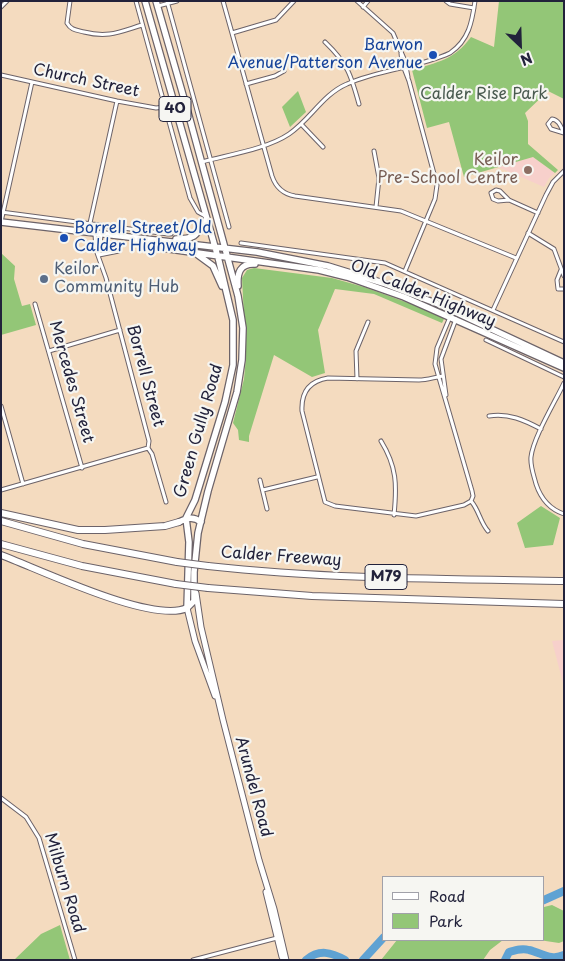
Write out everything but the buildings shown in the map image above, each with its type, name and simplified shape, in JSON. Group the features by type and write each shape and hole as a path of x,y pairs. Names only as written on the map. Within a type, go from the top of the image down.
{"highway":[{"path":"1,513 78,530 165,526 179,522"},
{"name":"Calder Freeway","path":"1,521 83,544 177,562 252,571 398,578 564,581"},
{"name":"M79","path":"1,544 82,566 176,584 208,588 321,597 564,604"},
{"path":"1,555 110,598 166,610 179,611 188,608"}],"main road":[{"name":"Green Gully Road","path":"145,1 218,256 230,304 234,333 233,365 225,402 195,500 186,518 190,542 188,608"},
{"name":"Green Gully Road","path":"157,4 240,305 243,328 240,374 208,491 197,548"},
{"path":"148,9 157,4"},
{"path":"158,240 192,238 199,232 206,218"},
{"name":"Old Calder Highway","path":"1,222 280,256 344,271 400,289 564,368"},
{"name":"Old Calder Highway","path":"120,237 162,248 319,270 363,282 454,316 564,363"},
{"path":"191,252 204,258 213,266 230,304"},
{"path":"240,305 238,278 240,270 244,266 253,264 319,270"},
{"path":"179,522 186,518 194,518 201,522"},
{"path":"188,608 194,601 197,548"}],"street":[{"path":"1,7 7,1"},
{"path":"70,1 67,23 72,29 98,35 107,35 142,25"},
{"path":"136,1 193,204 198,212 206,218"},
{"path":"157,4 177,1"},
{"path":"223,1 263,145 278,188 284,193 295,196 401,211 516,258"},
{"path":"232,33 276,20 294,1"},
{"path":"357,1 393,33 402,53 437,182 435,199 405,271"},
{"path":"363,7 368,1"},
{"path":"446,1 450,4 474,8"},
{"path":"201,162 263,145 288,135 330,95 353,81 439,57 453,51 469,31 476,1"},
{"path":"167,3 229,227"},
{"path":"139,12 148,9"},
{"path":"324,42 341,60 353,81 359,104"},
{"path":"246,84 275,76 284,71"},
{"name":"Church Street","path":"1,75 117,101 165,108"},
{"path":"1,222 32,82"},
{"path":"88,233 117,101"},
{"path":"552,119 556,120 564,133 550,129 549,121 552,119"},
{"path":"301,124 323,147"},
{"path":"374,151 379,178 376,207"},
{"path":"493,310 553,182 564,171"},
{"path":"509,200 495,200 491,197 491,193 500,190 509,200 538,213"},
{"path":"2,212 168,234 171,234 173,231"},
{"name":"Borrell Street","path":"98,234 99,255 149,441 148,448 152,454 166,502"},
{"path":"528,234 554,249 564,276"},
{"path":"241,243 381,262 564,342"},
{"path":"99,255 119,251"},
{"path":"561,270 557,285 558,289 564,289"},
{"name":"Mercedes Street","path":"35,304 82,468"},
{"path":"446,398 442,356 454,316"},
{"path":"443,376 438,377 419,380 321,379 309,386 304,394 302,411 325,502 331,506 394,515 416,516 426,515 471,501 473,496 446,398 438,377 435,355 454,316"},
{"path":"357,379 356,351 368,322"},
{"path":"49,351 120,330"},
{"path":"486,340 564,377"},
{"path":"564,383 541,429 531,455 532,469 539,492 554,510 564,514"},
{"path":"1,406 24,484"},
{"path":"489,416 514,417 541,429"},
{"path":"381,441 387,450 396,481 394,515"},
{"path":"1,490 148,448"},
{"path":"262,490 318,477"},
{"path":"260,480 267,509"},
{"path":"471,501 476,506 481,523 488,531"},
{"name":"Green Gully Road","path":"197,548 197,600"},
{"name":"Arundel Road","path":"197,600 202,631 223,720 284,960"},
{"name":"Arundel Road","path":"188,608 195,641 223,720"},
{"name":"Milburn Road","path":"1,798 26,817 36,832 47,862 75,960"},
{"path":"193,960 279,938"}],"shaded area":[{"name":"Keilor Pre-School Centre","path":"533,157 555,173 549,178 544,187 498,167"},
{"path":"564,640 564,687 552,641"}],"green space":[{"name":"Calder Rise Park","path":"499,1 564,1 564,99 548,91 525,113 528,121 528,144 558,170 555,173 533,157 464,177 449,122 427,128 412,70 445,59 458,51 471,37 494,47"},
{"path":"298,91 306,112 290,127 282,107"},
{"path":"1,253 15,266 14,279 22,306 30,304 36,325 1,335"},
{"path":"254,268 332,278 364,287 439,314 444,319 442,323 374,294 335,289 318,330 325,373 312,377 274,355 249,436 249,442 239,440 238,430 233,423 244,379 246,357 242,278 247,270"},
{"path":"541,506 560,518 553,545 525,548 517,523"},
{"path":"552,905 564,911 564,941 559,943 545,941 545,907"},
{"path":"60,925 70,960 14,960 41,934"},
{"path":"396,941 502,941 490,950 483,960 381,960"}],"waterway":[{"path":"545,900 564,891"},
{"path":"363,960 382,939"},
{"path":"505,960 509,952 521,949 551,957 564,955"},
{"path":"306,960 320,953 335,955 345,960"}],"place":[{"name":"Barwon Avenue/Patterson Avenue","path":"433,55"},
{"name":"Keilor Pre-School Centre","path":"528,170"},
{"name":"Borrell Street/Old Calder Highway","path":"64,238"},
{"name":"Keilor Community Hub","path":"44,279"}]}
